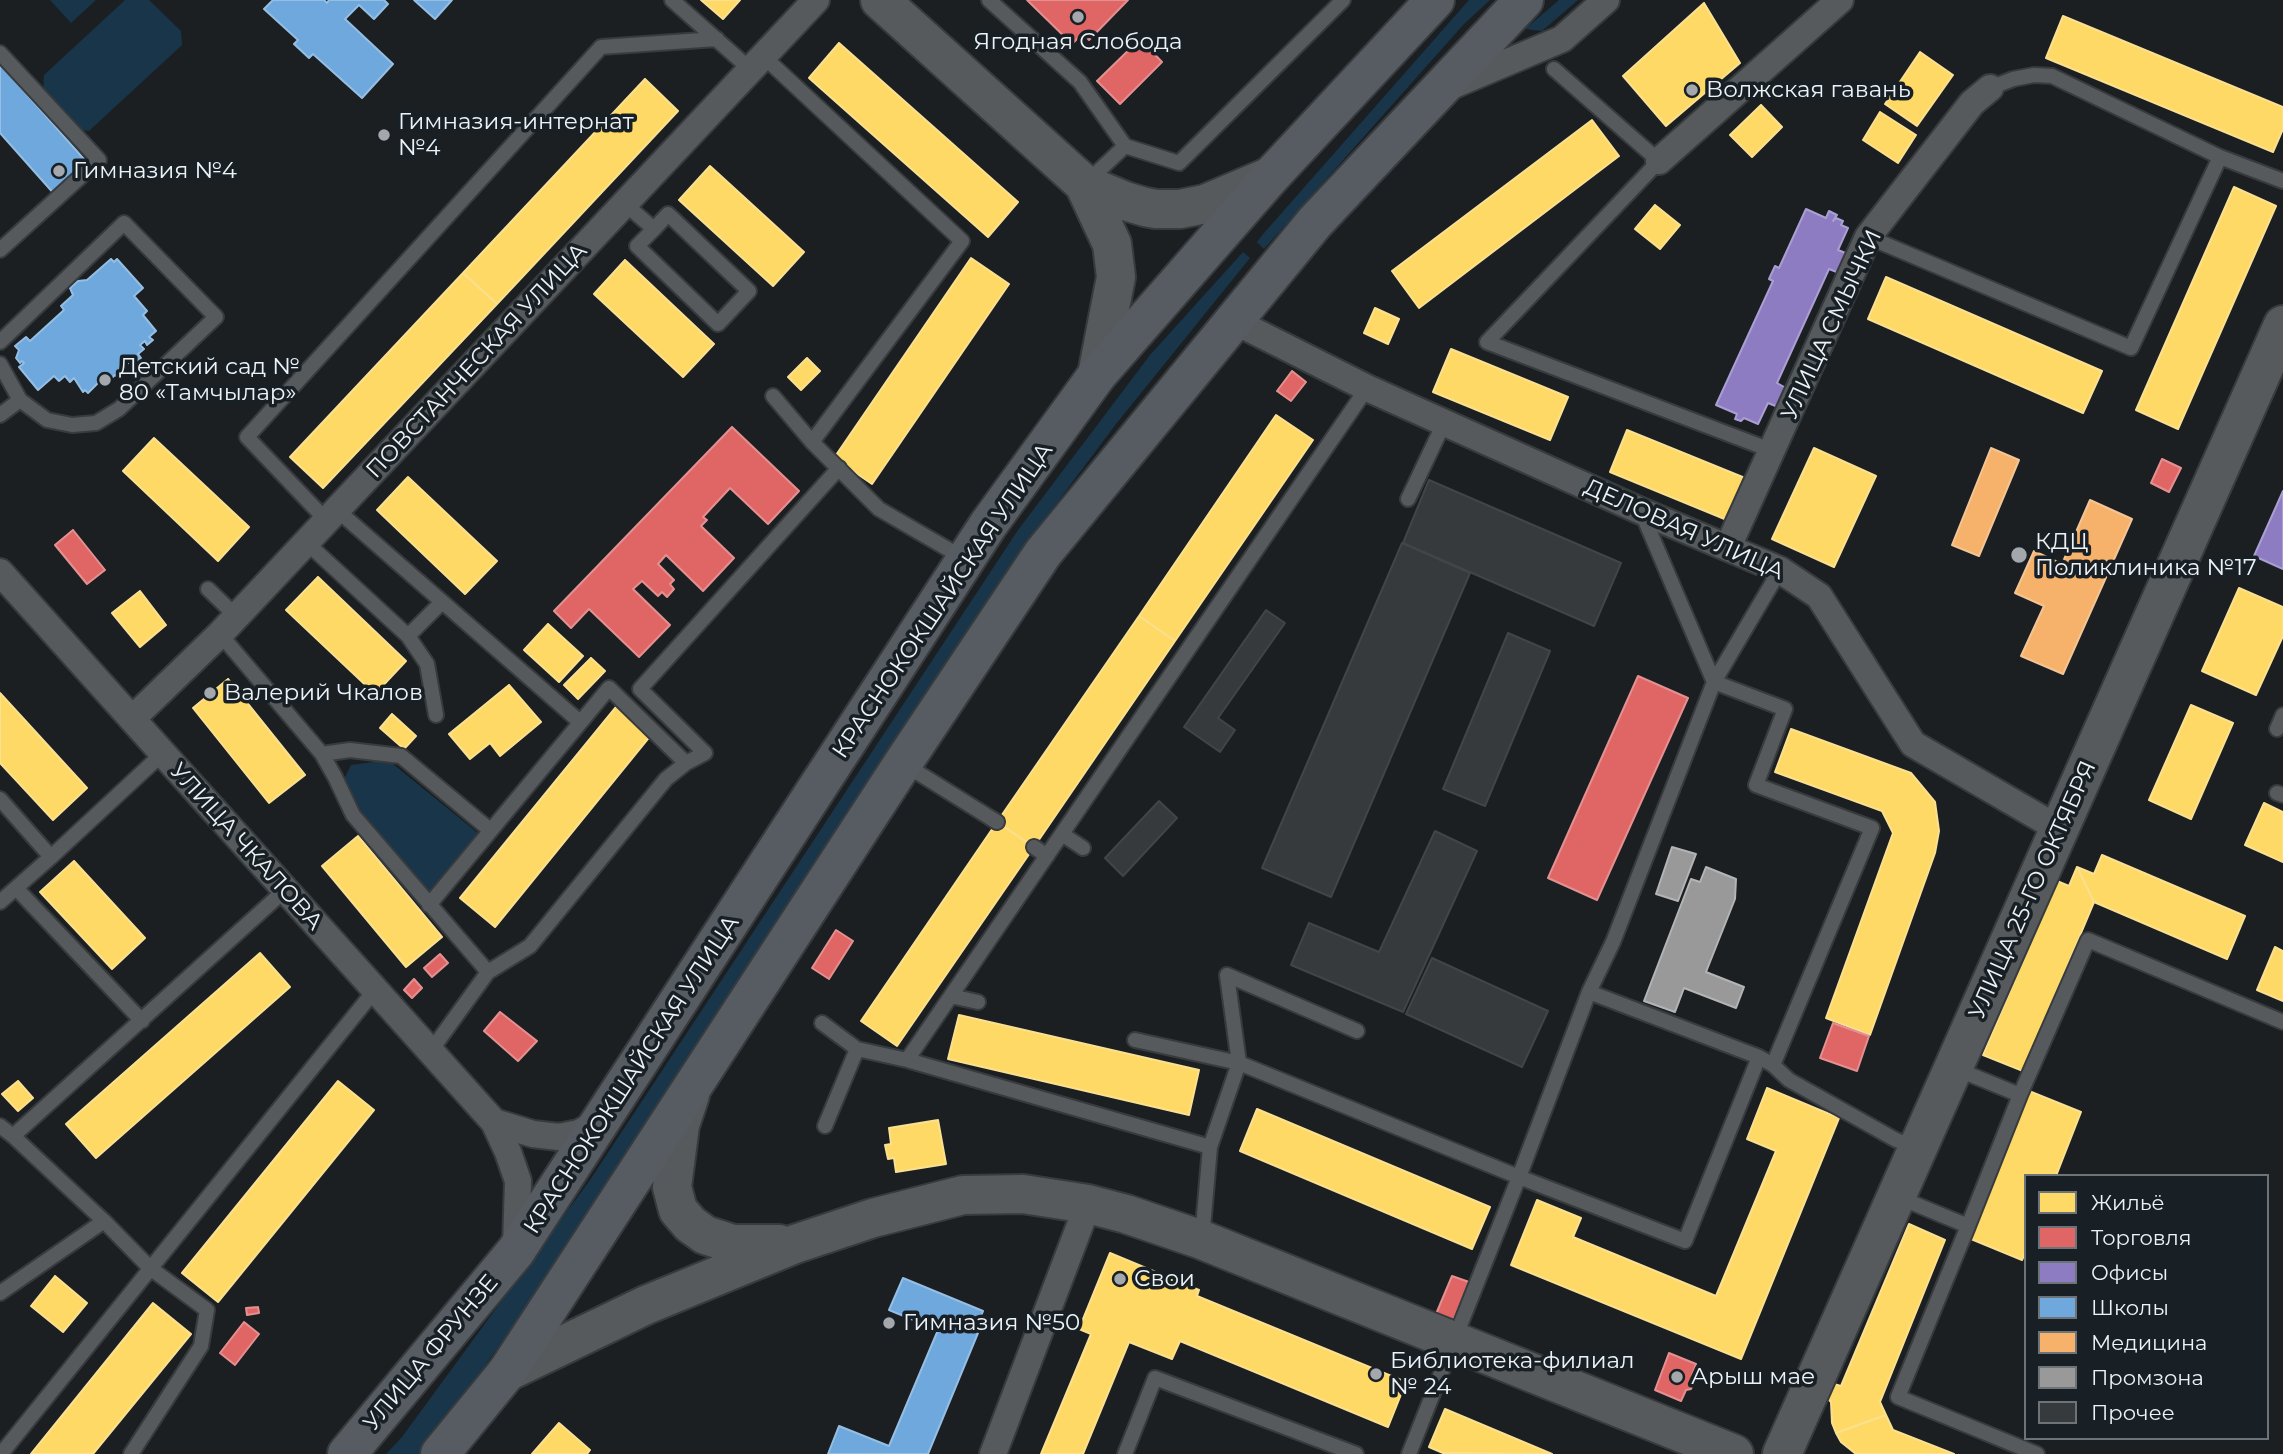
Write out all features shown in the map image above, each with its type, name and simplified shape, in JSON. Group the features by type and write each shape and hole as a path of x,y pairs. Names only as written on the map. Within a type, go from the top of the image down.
{"main road":[{"name":"КРАСНОКОКШАЙСКАЯ УЛИЦА","path":"516,1251 988,525 1097,374 1271,176 1435,0"},
{"path":"440,1454 508,1372 903,763 1043,553 1315,222 1524,0"},
{"name":"УЛИЦА ФРУНЗЕ","path":"346,1454 516,1251"}],"street":[{"name":"ПОВСТАНЧЕСКАЯ УЛИЦА","path":"134,718 229,625 307,543 816,0"},
{"path":"880,0 1084,184 1145,207 1180,208 1205,204 1271,176"},
{"path":"1438,92 1562,39 1606,0"},
{"path":"1659,161 1840,0"},
{"name":"УЛИЦА СМЫЧКИ","path":"1728,547 1868,237 1972,103 1990,88"},
{"path":"1084,184 1112,244 1116,277 1097,374"},
{"name":"ДЕЛОВАЯ УЛИЦА","path":"1234,321 1367,388 1780,570 1819,596 1913,744 2059,829"},
{"name":"УЛИЦА 25-ГО ОКТЯБРЯ","path":"1782,1454 2283,325"},
{"name":"УЛИЦА ЧКАЛОВА","path":"0,572 134,718 162,754 494,1122 518,1181 516,1251"},
{"path":"692,1091 680,1125 672,1187 678,1210 705,1236 733,1244 795,1244"},
{"path":"494,1122 533,1134 559,1138 579,1133 604,1119"},
{"path":"508,1372 646,1305 795,1244 873,1218 963,1195 1023,1194 1088,1204 1202,1240 1734,1454"},
{"path":"993,1454 1088,1204"}],"lane":[{"path":"672,0 717,39 757,63 962,241 812,442"},
{"path":"989,0 1080,82 1125,146 1179,163 1343,0"},
{"path":"580,722 442,602 332,516 247,437 601,47 717,39"},
{"path":"0,53 99,160 0,250"},
{"path":"1554,69 1659,161 1487,342 1773,451"},
{"path":"1990,88 2013,79 2034,75 2052,76 2220,157 2283,181"},
{"path":"1084,184 1125,146"},
{"path":"1868,237 2131,348 2220,157"},
{"path":"625,204 654,229"},
{"path":"668,214 748,291 718,324 637,247 654,229 668,214"},
{"path":"0,342 124,223 216,317 119,409 96,424 72,425 47,420 20,400 0,364"},
{"path":"907,1060 1367,388"},
{"path":"773,396 812,442 879,509 966,559"},
{"path":"0,415 20,400"},
{"path":"1408,499 1444,423"},
{"path":"430,1052 488,972 530,946 666,779 705,753 640,689 839,468"},
{"path":"1641,511 1714,682 1785,709 1756,785 1872,828 1773,1065"},
{"path":"307,543 408,636 427,664 436,715"},
{"path":"1409,1454 1589,992 1613,942 1714,682 1780,570"},
{"path":"208,589 229,625 322,754 353,815 488,972"},
{"path":"408,636 442,602"},
{"path":"429,905 610,688 687,763"},
{"path":"2277,729 2283,715"},
{"path":"322,754 350,750 401,756 490,830"},
{"path":"0,902 162,754"},
{"path":"903,763 997,822"},
{"path":"0,799 51,857"},
{"path":"1062,834 1083,848"},
{"path":"1034,847 1047,856"},
{"path":"16,888 142,1021"},
{"path":"13,1136 285,890"},
{"path":"2037,1454 1898,1396 2020,1095 2088,940 2283,1022"},
{"path":"1202,1240 1210,1147 1239,1063 1227,975 1357,1031"},
{"path":"1,1454 375,990"},
{"path":"1589,992 1759,1057 1773,1065 1789,1080 1896,1140 1919,1149"},
{"path":"951,996 978,1002"},
{"path":"822,1023 857,1049 907,1060 1210,1147"},
{"path":"1135,1040 1239,1063 1685,1241 1759,1057"},
{"path":"825,1126 857,1049"},
{"path":"1953,1068 2020,1095"},
{"path":"0,1126 104,1221 150,1269 208,1310 201,1346 131,1454"},
{"path":"1896,1196 1968,1226"},
{"path":"0,1293 104,1221"},
{"path":"1125,1454 1155,1378 1356,1454"}],"shaded area":[{"path":"50,0 96,0 71,23"},
{"path":"125,0 149,0 181,31 182,45 89,131 74,129 43,94 44,75"},
{"path":"1469,0 1490,0 1464,24 1264,249 1257,242 1264,233"},
{"path":"1559,0 1578,0 1542,31 1525,29"},
{"path":"1243,252 1250,258 1116,424 1030,539 605,1192 429,1447 423,1454 386,1454 402,1437 590,1180 1018,530 1150,355"},
{"path":"388,760 478,833 429,892 357,814 344,779 351,765"}],"building: Жильё":[{"path":"701,0 740,0 723,19"},
{"path":"1704,3 1740,63 1666,126 1623,76"},
{"path":"2063,16 2283,107 2283,129 2273,152 2046,58"},
{"path":"839,43 1018,202 988,237 809,78"},
{"path":"1920,52 1953,75 1917,126 1885,104"},
{"path":"645,79 678,111 497,304 463,273"},
{"path":"1761,105 1782,127 1752,157 1730,135"},
{"path":"1880,112 1916,135 1898,163 1863,140"},
{"path":"1592,120 1619,156 1419,308 1392,271"},
{"path":"710,166 804,252 773,286 679,200"},
{"path":"2234,187 2276,206 2178,429 2136,410"},
{"path":"1655,205 1680,225 1660,249 1635,229"},
{"path":"971,258 1009,284 872,484 834,458"},
{"path":"625,260 714,344 683,377 594,294"},
{"path":"463,273 497,304 323,488 290,457"},
{"path":"1886,277 2102,371 2083,413 1868,319"},
{"path":"1375,308 1399,319 1388,344 1364,333"},
{"path":"1451,349 1568,397 1550,440 1433,392"},
{"path":"807,358 820,371 801,390 788,377"},
{"path":"1276,415 1313,440 1175,641 1139,616"},
{"path":"1627,430 1745,478 1727,520 1610,472"},
{"path":"154,438 249,527 218,561 123,471"},
{"path":"1814,448 1876,476 1834,567 1772,539"},
{"path":"408,477 497,561 465,594 377,510"},
{"path":"318,577 406,661 375,694 286,610"},
{"path":"2239,588 2283,607 2283,636 2256,695 2202,671"},
{"path":"140,591 166,625 140,647 112,613"},
{"path":"1139,616 1175,641 1034,847 997,822"},
{"path":"548,624 583,656 559,682 524,650"},
{"path":"591,658 605,671 578,699 564,685"},
{"path":"228,679 305,775 269,803 193,708"},
{"path":"509,685 541,722 500,756 490,743 470,759 449,734"},
{"path":"0,693 87,788 53,820 0,763"},
{"path":"2191,705 2233,723 2191,819 2149,800"},
{"path":"616,707 651,735 495,927 460,898"},
{"path":"392,714 416,736 404,749 380,728"},
{"path":"1791,729 1911,773 1935,802 1939,831 1935,853 1870,1035 1826,1018 1893,833 1882,811 1775,772"},
{"path":"2264,803 2283,812 2283,862 2245,845"},
{"path":"997,822 1034,847 897,1046 861,1021"},
{"path":"358,836 442,937 406,967 322,866"},
{"path":"2102,855 2245,916 2227,959 2094,902 2077,867 2094,874"},
{"path":"74,861 145,938 112,969 40,892"},
{"path":"2077,867 2094,902 2023,1071 1983,1055 2057,881 2069,886"},
{"path":"2275,947 2283,951 2283,1001 2257,990"},
{"path":"260,953 290,987 96,1158 66,1124"},
{"path":"959,1015 1199,1070 1189,1115 948,1059"},
{"path":"18,1081 33,1098 18,1111 2,1094"},
{"path":"338,1081 374,1110 218,1302 182,1273"},
{"path":"1767,1088 1839,1118 1741,1359 1511,1265 1537,1200 1581,1218 1573,1237 1716,1296 1776,1151 1747,1139"},
{"path":"2029,1091 2081,1112 2057,1174 2024,1174 2022,1260 1971,1239"},
{"path":"1257,1109 1490,1207 1472,1249 1240,1151"},
{"path":"938,1120 946,1164 896,1172 894,1158 888,1159 885,1145 891,1144 889,1128"},
{"path":"1909,1224 1945,1240 1880,1402 1886,1415 1836,1433 1832,1423 1831,1402 1828,1399 1834,1384 1841,1386"},
{"path":"1110,1253 1199,1290 1197,1296 1406,1382 1388,1427 1180,1341 1172,1359 1129,1342 1083,1454 1041,1454 1091,1334 1079,1329"},
{"path":"55,1276 87,1303 63,1332 31,1306"},
{"path":"153,1303 191,1334 93,1454 31,1454"},
{"path":"1445,1409 1552,1454 1443,1453 1429,1447"},
{"path":"1886,1415 1893,1430 1954,1454 1856,1454 1841,1442 1836,1433"},
{"path":"559,1423 590,1450 587,1454 532,1454"}],"building: Торговля":[{"name":"Ягодная Слобода","path":"1027,0 1128,0 1089,40 1083,33 1072,44"},
{"path":"1140,39 1162,62 1120,104 1097,81"},
{"path":"1292,371 1306,382 1291,401 1277,391"},
{"path":"732,427 799,491 768,524 730,488 703,517 707,520 701,526 734,558 703,591 666,555 658,564 674,580 670,584 674,589 667,597 662,592 658,596 642,581 633,589 670,625 639,657 589,609 571,628 554,611"},
{"path":"2162,459 2181,468 2169,492 2151,483"},
{"path":"73,530 105,570 87,584 55,545"},
{"path":"1638,676 1688,698 1597,900 1548,878"},
{"path":"836,930 853,941 829,979 812,968"},
{"path":"440,954 448,963 432,977 424,968"},
{"path":"414,979 422,988 412,998 404,990"},
{"path":"500,1012 537,1041 518,1061 484,1031"},
{"path":"1833,1023 1869,1036 1857,1071 1820,1058"},
{"path":"1452,1276 1469,1282 1453,1321 1436,1314"},
{"path":"258,1307 259,1313 247,1315 246,1308"},
{"path":"244,1322 259,1334 235,1365 220,1353"},
{"name":"Арыш мае","path":"1669,1353 1696,1364 1691,1389 1686,1390 1681,1401 1655,1390"}],"building: Офисы":[{"path":"1806,209 1826,218 1829,211 1837,215 1833,221 1836,218 1843,221 1841,225 1848,228 1838,250 1848,254 1839,273 1829,269 1777,383 1786,388 1778,407 1768,403 1758,424 1744,418 1741,421 1735,419 1737,414 1716,405 1773,281 1769,279 1775,266 1779,268"},
{"path":"2283,491 2283,569 2254,556"}],"building: Школы":[{"path":"273,0 324,0 327,3 329,0 384,0 388,4 374,19 359,5 345,19 393,64 362,98 313,54 309,58 294,44 298,40 264,9"},
{"path":"414,0 452,0 435,19"},
{"path":"0,64 90,166 56,196 0,133"},
{"path":"111,259 114,262 117,259 143,288 134,296 147,311 143,315 156,331 149,337 153,340 147,345 145,341 140,345 144,349 138,354 141,358 137,362 133,359 120,370 123,374 119,378 115,375 103,386 99,382 88,393 85,390 83,392 74,378 70,382 65,376 59,381 54,376 38,390 19,367 24,363 20,363 16,358 19,350 15,346 26,337 30,341 64,310 61,306 73,295 70,288 78,281 87,280"},
{"path":"903,1278 983,1311 975,1332 978,1333 928,1454 828,1454 839,1426 889,1446 938,1330 889,1310"}],"building: Медицина":[{"path":"1991,448 2019,460 1979,556 1952,545"},
{"path":"2090,500 2132,519 2063,674 2021,656 2044,606 2015,593 2034,551 2062,564"}],"building: Промзона":[{"path":"1672,847 1696,854 1678,901 1656,894"},
{"path":"1706,867 1736,879 1735,899 1706,972 1744,987 1736,1008 1684,988 1675,1012 1644,1001 1691,879 1700,882"}],"building: Прочее":[{"path":"1429,480 1621,563 1594,626 1403,543"},
{"path":"1402,543 1470,573 1331,897 1262,868"},
{"path":"1266,610 1285,623 1218,718 1235,730 1220,752 1184,727"},
{"path":"1508,633 1550,651 1485,806 1443,789"},
{"path":"1159,801 1177,818 1123,876 1105,858"},
{"path":"1435,831 1477,851 1403,1012 1291,965 1309,923 1379,952"},
{"path":"1432,958 1548,1011 1522,1067 1406,1014"}],"place":[{"name":"Ягодная Слобода","path":"1078,17"},
{"name":"Волжская гавань","path":"1692,90"},
{"name":"Гимназия-интернат №4","path":"384,135"},
{"name":"Гимназия №4","path":"59,171"},
{"name":"Детский сад № 80 «Тамчылар»","path":"105,380"},
{"name":"КДЦ Поликлиника №17","path":"2019,555"},
{"name":"Валерий Чкалов","path":"210,693"},
{"name":"Свои","path":"1120,1279"},
{"name":"Гимназия №50","path":"889,1323"},
{"name":"Библиотека-филиал № 24","path":"1376,1374"},
{"name":"Арыш мае","path":"1677,1377"}]}
